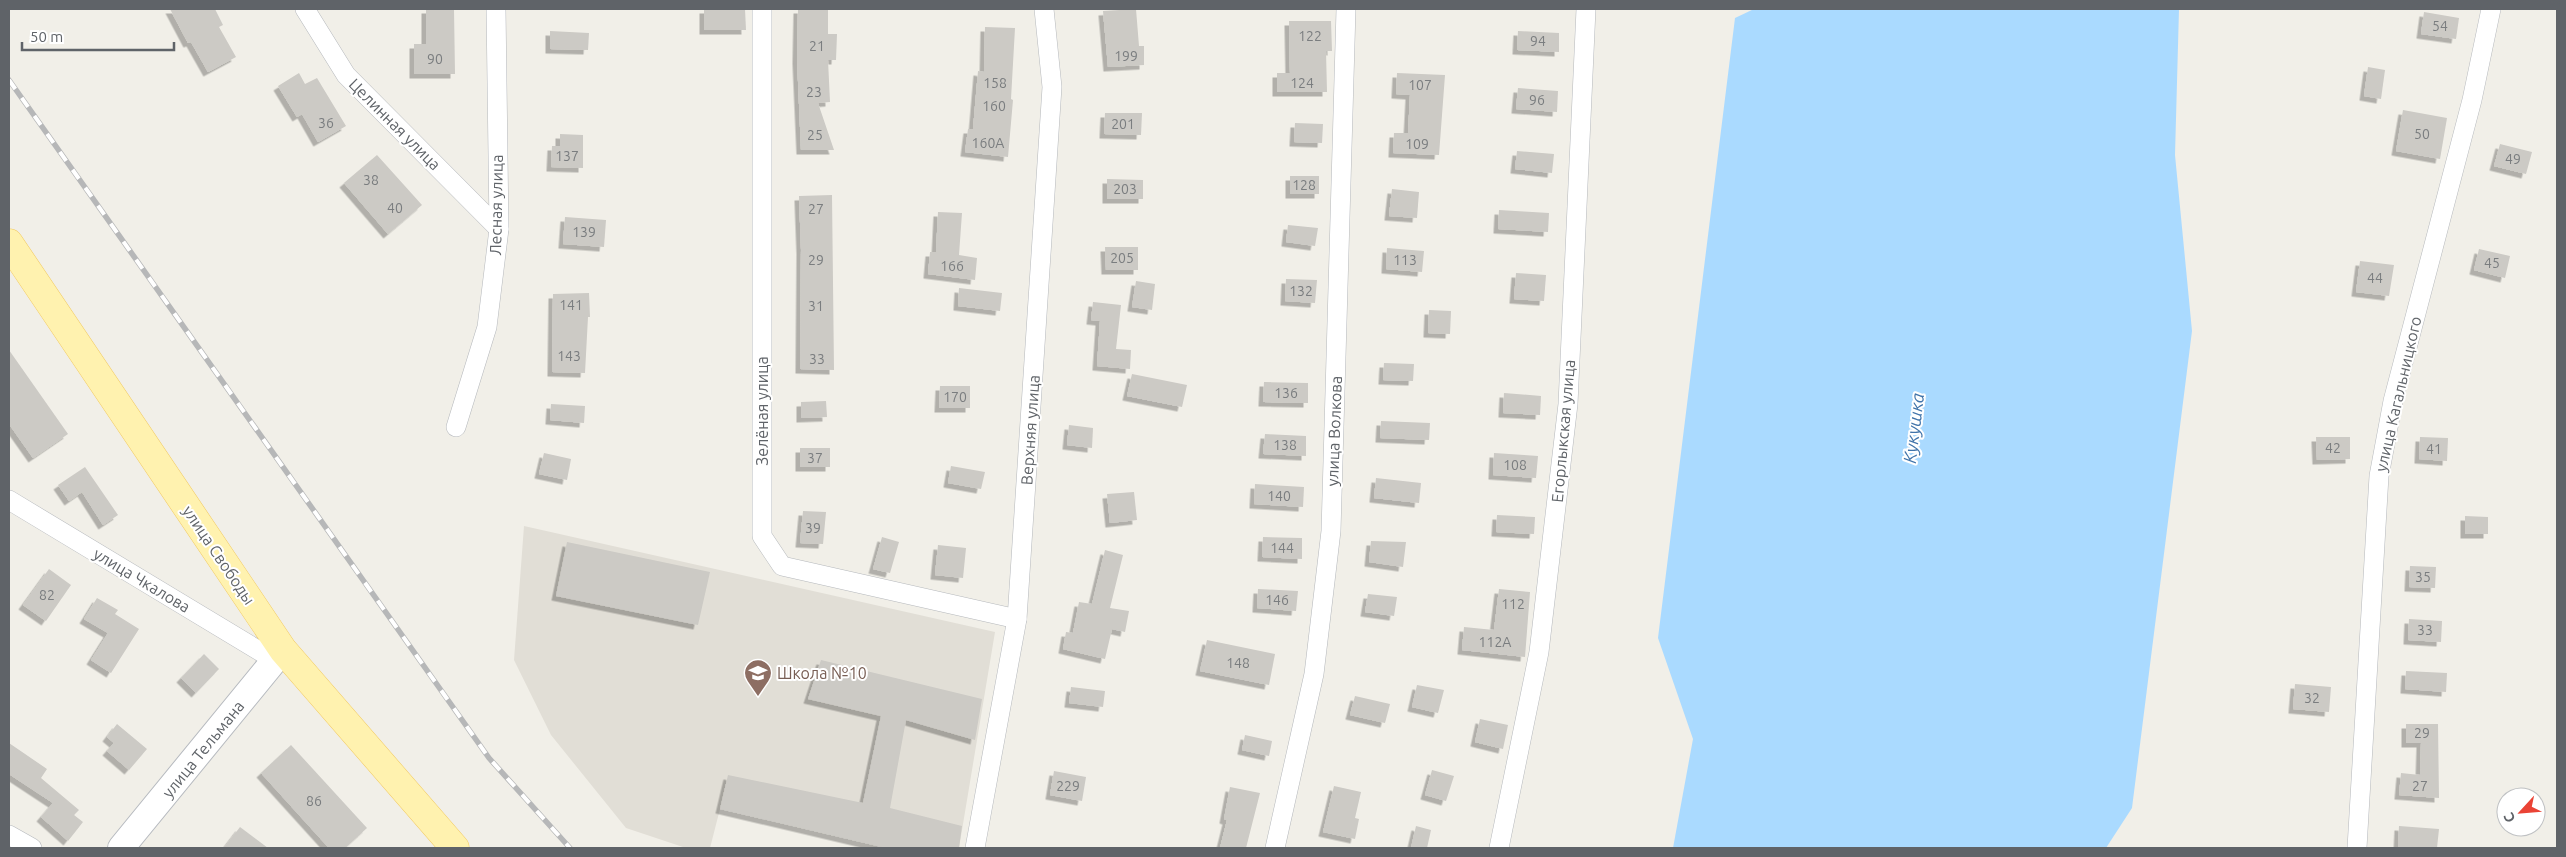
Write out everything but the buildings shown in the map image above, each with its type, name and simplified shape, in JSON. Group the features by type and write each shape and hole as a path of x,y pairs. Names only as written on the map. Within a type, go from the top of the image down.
{"main road":[{"name":"улица Свободы","path":"9,243 279,655 455,848"},
{"name":"улица Тельмана","path":"122,848 279,655"}],"street":[{"name":"Целинная улица","path":"305,9 346,75 499,230"},
{"name":"Лесная улица","path":"456,427 487,327 499,230 496,9"},
{"name":"Зелёная улица","path":"762,9 762,536 782,566 1017,619"},
{"name":"Верхняя улица","path":"975,848 1017,619 1052,87 1044,9"},
{"name":"улица Волкова","path":"1275,848 1314,674 1332,531 1346,9"},
{"name":"Егорлыкская улица","path":"1499,848 1540,652 1568,404 1586,9"},
{"name":"улица Кагальницкого","path":"2357,848 2379,476 2393,401 2472,100 2491,9"},
{"name":"улица Чкалова","path":"9,500 279,655"},
{"path":"9,835 32,848"}],"shaded area":[{"name":"Школа №10","path":"524,526 995,632 959,848 886,848 720,809 710,848 686,848 626,828 551,735 514,660"}],"water":[{"name":"Кукушка","path":"1754,9 2179,9 2175,155 2192,331 2132,808 2106,848 1673,848 1693,739 1658,638 1735,18"}],"railway":[{"path":"9,80 489,758 570,848"}],"place":[{"name":"Школа №10","path":"758,697"}]}
